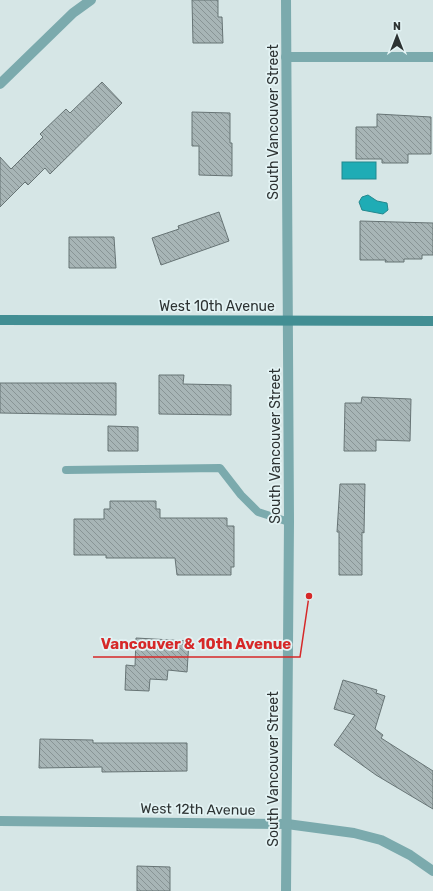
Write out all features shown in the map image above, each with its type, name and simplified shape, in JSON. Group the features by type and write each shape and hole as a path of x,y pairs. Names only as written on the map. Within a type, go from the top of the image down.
{"main road":[{"name":"West 10th Avenue","path":"0,320 433,320"}],"street":[{"path":"0,84 74,14 91,0"},
{"name":"South Vancouver Street","path":"286,0 289,522 286,891"},
{"path":"286,57 433,57"},
{"name":"West 12th Avenue","path":"0,821 287,824 354,833 381,840 410,855 433,871"}],"lane":[{"path":"66,470 220,468 241,495 258,512 289,522"}],"water":[{"path":"342,162 376,162 376,179 342,179"},
{"path":"368,195 377,201 387,203 388,210 383,214 362,210 359,202 362,197"}],"building":[{"path":"192,0 218,0 218,17 222,17 223,43 193,43"},
{"path":"102,82 122,103 50,174 45,168 28,185 25,182 0,207 0,157 11,169 43,137 40,134 66,109 70,113"},
{"path":"192,112 230,113 232,176 199,175 199,146 192,146"},
{"path":"377,114 431,117 431,154 408,154 408,163 382,163 382,159 356,159 356,127 377,127"},
{"path":"219,212 229,241 161,265 152,238 179,229 178,226"},
{"path":"360,221 433,223 433,255 422,255 422,259 404,259 404,262 360,260"},
{"path":"69,237 114,237 116,268 69,268"},
{"path":"159,375 184,375 183,384 231,385 231,415 159,414"},
{"path":"0,383 116,383 116,415 0,413"},
{"path":"362,397 411,399 410,441 376,440 376,451 344,451 345,403 361,403"},
{"path":"108,426 138,427 138,451 108,451"},
{"path":"340,484 365,484 364,533 362,532 362,575 339,575 339,532 337,532"},
{"path":"110,501 156,501 156,509 160,509 160,518 227,518 227,526 234,526 234,567 231,567 231,575 177,575 175,558 106,558 106,555 74,555 74,519 104,519 104,509 110,509"},
{"path":"136,638 189,641 187,672 168,670 167,680 150,679 149,691 125,690 126,665 135,666"},
{"path":"343,680 377,690 376,693 385,696 375,729 383,735 381,738 433,771 433,809 376,775 334,745 355,715 334,709"},
{"path":"40,739 93,740 93,743 187,743 187,771 102,772 102,767 39,768"},
{"path":"137,866 170,867 170,891 137,891"}],"place":[{"name":"Vancouver & 10th Avenue","path":"309,596"}]}
